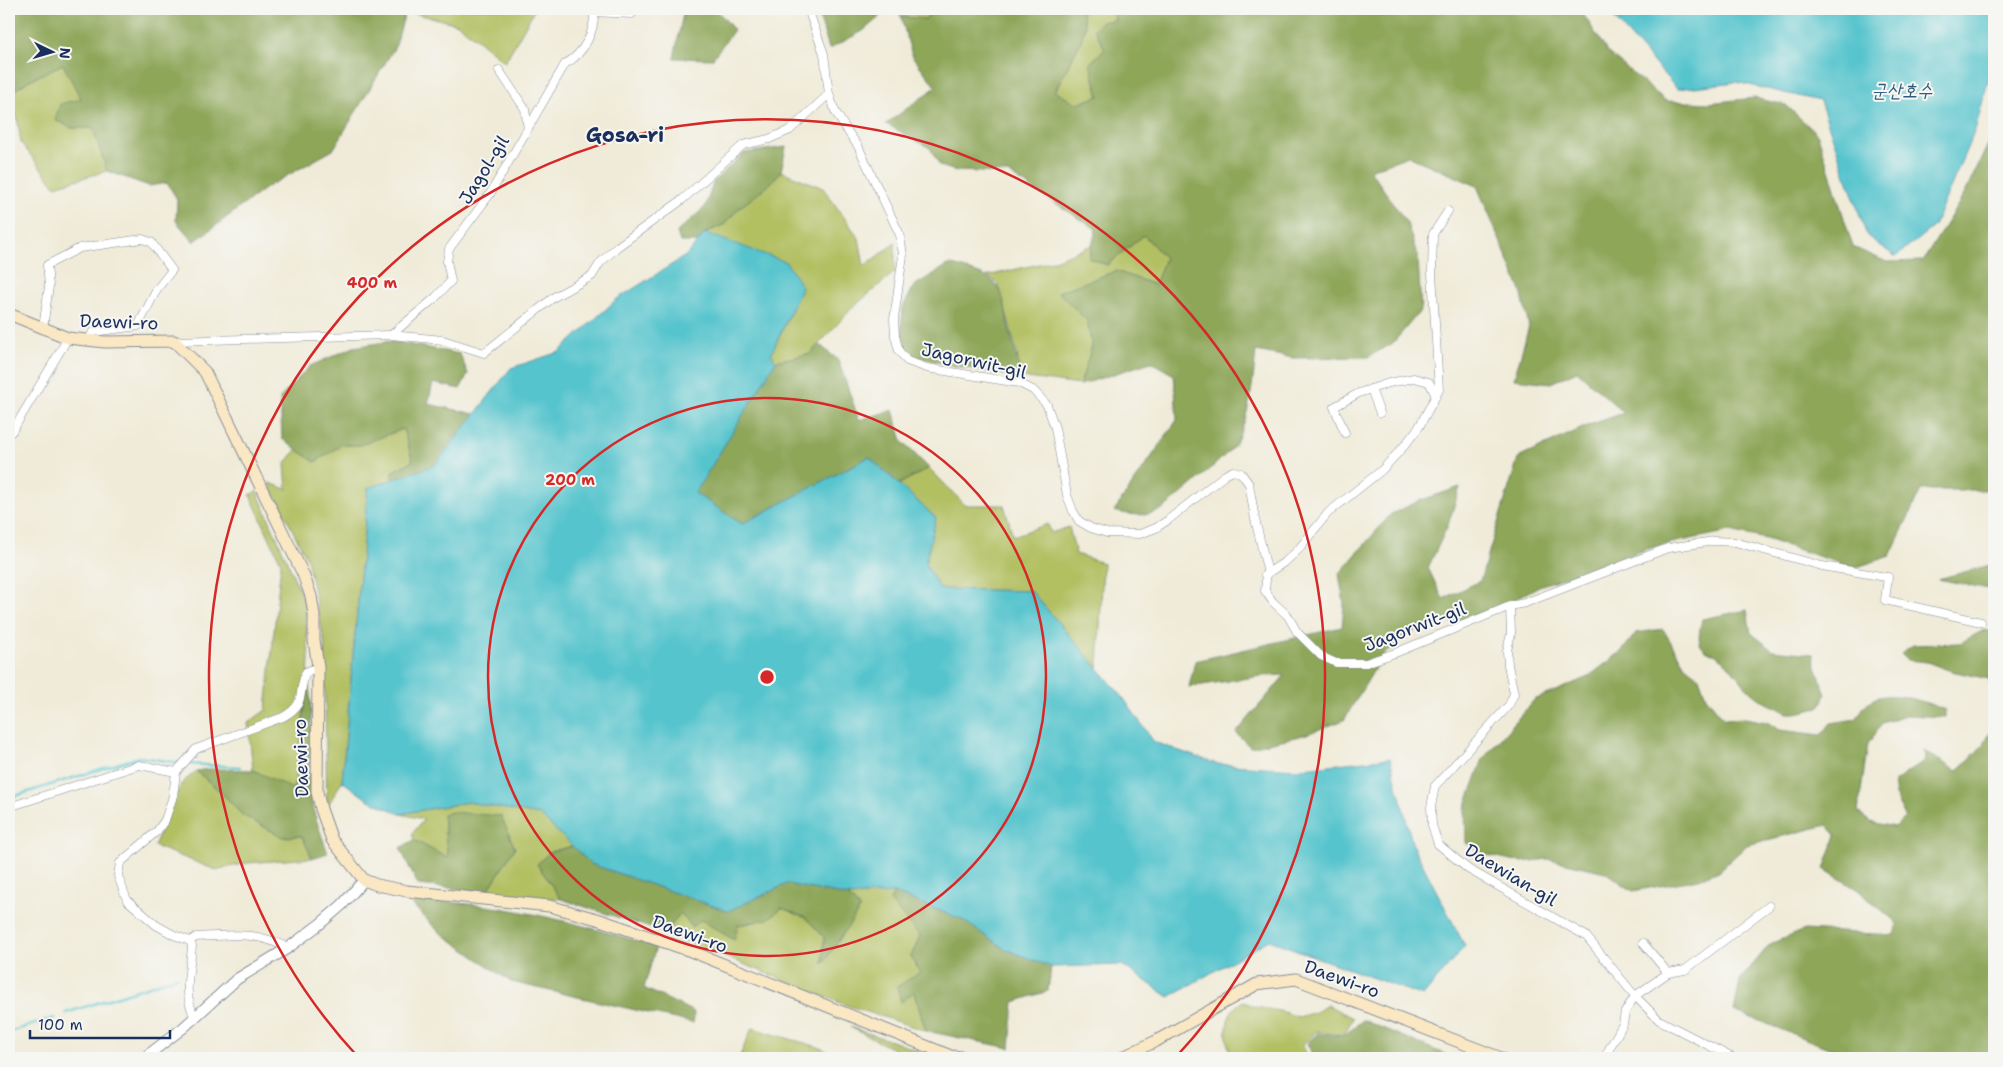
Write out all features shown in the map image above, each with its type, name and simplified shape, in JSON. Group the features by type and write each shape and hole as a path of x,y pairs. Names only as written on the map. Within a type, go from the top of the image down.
{"main road":[{"name":"Daewi-ro","path":"9,314 68,338 105,342 174,341 205,372 303,574 311,596 318,666 317,792 332,840 364,880 376,885 407,891 549,906 597,919 688,950 951,1056 973,1058"},
{"name":"Daewi-ro","path":"1121,1058 1158,1040 1257,984 1296,979 1501,1058"}],"street":[{"path":"594,10 632,14 635,9"},
{"name":"Jagorwit-gil","path":"808,9 824,54 829,94 842,123 858,146 900,235 903,255 894,319 895,336 899,351 907,361 927,368 1018,383 1033,390 1047,405 1055,428 1064,478 1073,511 1080,521 1091,528 1108,533 1140,534 1156,528 1168,520 1226,474 1233,471 1242,473 1249,484 1267,569 1265,591 1273,602 1288,616 1297,632 1321,656 1336,663 1366,663 1396,653 1510,606 1525,603 1668,548 1714,540 1735,542 1822,566 1887,577 1885,600 1981,622"},
{"name":"Jagol-gil","path":"391,335 435,298 451,281 447,261 448,248 490,194 565,64 573,60 592,31 594,10"},
{"path":"499,70 525,109 528,129"},
{"path":"174,341 391,335 443,340 484,353 554,297 592,276 600,263 617,247 682,200 743,145 769,139 790,130 829,94"},
{"path":"1266,575 1297,551 1328,513 1382,470 1419,427 1439,390 1432,273 1433,234 1448,210"},
{"path":"44,328 49,286 47,265 80,248 142,239 151,242 172,270 157,289 138,326 93,332 89,339"},
{"path":"9,434 68,338"},
{"path":"1345,433 1334,407 1359,393 1414,378 1429,382 1436,396"},
{"path":"1371,389 1380,414"},
{"name":"Daewian-gil","path":"1510,606 1511,633 1507,651 1514,694 1509,705 1435,786 1432,826 1438,844 1468,869 1586,936 1635,996 1659,1020 1733,1058"},
{"path":"288,948 272,940 241,934 196,937 190,940 174,935 156,924 127,900 118,876 120,863 157,831 165,820 173,796 176,772 196,749 295,711 301,698 300,686 306,672 318,666"},
{"path":"9,806 139,765 176,772"},
{"path":"144,1058 194,1018 237,979 288,948 342,905 364,880"},
{"path":"1604,1058 1623,1024 1625,1012 1635,996 1668,973 1686,970 1768,906"},
{"path":"190,940 192,946 186,991 188,1005 194,1018"},
{"path":"1643,943 1668,973"}],"green space":[{"path":"9,9 406,9 396,45 333,150 267,187 194,242 176,221 177,199 167,183 149,186 107,171 93,128 72,128 55,120 60,104 81,99 63,64 28,81 9,94"},
{"path":"406,9 535,9 505,62 458,24 405,11"},
{"path":"684,9 716,9 734,30 712,59 674,58"},
{"path":"817,9 889,9 863,31 829,49"},
{"path":"898,9 932,9 926,19 901,17"},
{"path":"932,9 1081,9 1085,25 1081,41 1055,91 1076,104 1099,96 1090,63 1105,49 1094,29 1101,22 1115,20 1113,9 1580,9 1608,53 1666,101 1709,103 1754,98 1786,105 1818,135 1853,247 1887,262 1923,261 1964,195 1994,132 1994,488 1987,490 1921,490 1890,556 1854,568 1766,539 1730,531 1657,546 1539,586 1503,606 1454,622 1422,625 1383,655 1344,720 1304,735 1250,747 1236,733 1285,675 1261,676 1189,687 1195,661 1342,627 1344,604 1339,574 1391,514 1419,501 1460,487 1448,525 1428,568 1443,599 1480,581 1518,458 1589,425 1624,413 1577,371 1551,383 1514,379 1529,326 1521,291 1477,186 1408,156 1370,170 1407,223 1418,258 1421,310 1393,343 1368,357 1293,358 1256,351 1248,409 1241,432 1232,448 1186,490 1159,511 1136,515 1114,511 1177,420 1174,375 1151,362 1080,385 1092,346 1087,321 1058,292 1116,271 1155,285 1165,258 1144,235 1107,265 1089,258 1096,229 1008,173 956,171 940,166 930,148 886,124 936,87 912,56 901,17 926,19"},
{"path":"1081,9 1113,9 1115,20 1106,49 1090,63 1099,97 1076,104 1055,92 1081,41 1085,25"},
{"path":"63,64 81,99 72,128 93,128 107,171 55,186 21,143 17,116 9,113 9,94 28,81"},
{"path":"786,147 781,171 769,185 739,208 725,224 705,233 697,242 680,242 677,232 705,207 714,181 744,153"},
{"path":"781,171 823,188 859,238 864,266 895,243 895,272 852,308 810,354 776,361 771,354 802,287 705,233 725,224 739,208 769,185"},
{"path":"1144,235 1165,258 1155,285 1116,271 1058,292 1087,321 1092,346 1080,385 1020,377 1017,353 1000,289 996,282 987,276 1052,261 1092,245 1089,258 1107,265"},
{"path":"948,265 958,266 985,277 998,288 1004,303 1020,377 955,366 908,355 901,330 903,307 914,286"},
{"path":"391,341 460,354 468,374 460,389 433,383 428,404 475,414 435,465 393,480 393,471 413,461 403,429 360,445 342,445 315,462 282,439 280,398 310,366 354,347"},
{"path":"819,344 838,360 859,420 893,410 902,441 929,468 899,484 869,457 742,524 694,493 776,361 810,354"},
{"path":"403,429 413,461 393,471 393,480 368,488 342,781 327,807 324,640 307,559 269,483 287,489 285,464 297,449 315,462 342,445 360,445"},
{"path":"929,468 965,505 1004,505 1013,536 1048,524 1051,533 1069,527 1076,554 1103,563 1098,668 1031,591 940,589 925,564 936,518 899,484"},
{"path":"257,491 305,603 309,658 308,682 298,770 293,790 253,770 248,723 266,710 281,563 250,495"},
{"path":"1994,564 1994,590 1938,579"},
{"path":"1747,610 1751,633 1773,650 1813,654 1826,695 1819,707 1788,713 1761,700 1722,659 1701,646 1699,640 1702,619"},
{"path":"1663,629 1685,666 1699,677 1706,697 1724,719 1745,718 1767,722 1780,730 1821,735 1831,723 1856,719 1868,702 1878,697 1898,696 1928,703 1945,710 1945,717 1905,715 1883,723 1868,744 1858,812 1870,822 1895,827 1905,817 1897,801 1894,782 1925,760 1924,751 1957,771 1986,740 1993,721 1993,703 1989,679 1951,671 1927,662 1907,660 1901,654 1913,645 1960,643 1984,630 1994,632 1994,1058 1863,1058 1826,1047 1734,1011 1740,980 1770,944 1804,930 1894,935 1897,923 1858,890 1824,869 1836,835 1827,825 1747,845 1719,871 1699,879 1633,891 1605,872 1549,859 1521,862 1483,854 1466,843 1465,808 1483,759 1534,700 1588,677 1622,651 1636,633"},
{"path":"308,682 311,707 310,791 316,818 328,853 312,858 302,836 283,837 242,815 222,793 196,771 208,769 253,770 293,789 301,750"},
{"path":"196,771 222,793 242,815 283,837 302,836 312,858 247,863 216,870 154,846 181,784"},
{"path":"468,802 540,815 573,846 550,852 537,864 561,899 487,892 515,848 443,815 448,859 414,840 412,834 424,819 400,814"},
{"path":"451,812 501,816 515,848 487,892 418,885 400,848 414,840 448,858 443,815"},
{"path":"573,846 591,864 728,911 787,884 848,896 860,909 823,964 824,937 806,918 782,908 768,919 738,925 734,940 701,920 692,927 680,913 666,933 561,899 537,864 550,852"},
{"path":"894,893 890,901 920,936 911,957 920,972 914,992 926,1031 843,1004 666,933 680,913 720,924 733,925 757,921 770,916 782,908 806,918 824,937 823,963 860,909 848,896"},
{"path":"894,893 961,919 1005,949 1051,967 1048,991 1014,1002 1010,1048 926,1031 914,992 901,1002 897,987 920,972 911,957 920,936 890,901"},
{"path":"409,901 472,904 534,914 656,947 644,988 694,1012 693,1023 511,982 438,931"},
{"path":"1243,1001 1255,1007 1280,1011 1299,1017 1318,1011 1327,1005 1353,1018 1344,1035 1316,1032 1303,1044 1306,1058 1231,1058 1227,1041 1227,1024 1232,1011"},
{"path":"1363,1020 1454,1058 1310,1058 1311,1052 1307,1043 1317,1034 1343,1036"},
{"path":"850,1027 941,1058 911,1058"},
{"path":"752,1028 818,1047 843,1058 739,1058"}],"water":[{"name":"군산호수","path":"1606,9 1994,9 1994,58 1976,127 1934,226 1896,257 1867,236 1820,101 1736,82 1677,89"},
{"path":"705,233 786,262 802,287 771,354 776,361 695,493 742,524 869,457 936,518 925,564 940,589 1031,591 1122,696 1154,742 1217,764 1295,769 1390,758 1413,846 1465,946 1423,996 1269,940 1169,997 1122,965 1051,967 1005,949 961,919 894,893 848,896 787,884 728,911 591,864 540,815 468,802 400,814 367,799 342,781 368,488 435,465 511,368 559,352 617,299 687,255"}],"waterway":[{"path":"9,798 139,757 181,763"},
{"path":"187,764 240,767"},
{"path":"66,1013 177,977"},
{"path":"9,1032 54,1018"}],"district":[{"name":"Gosa-ri","path":"625,135"}]}
